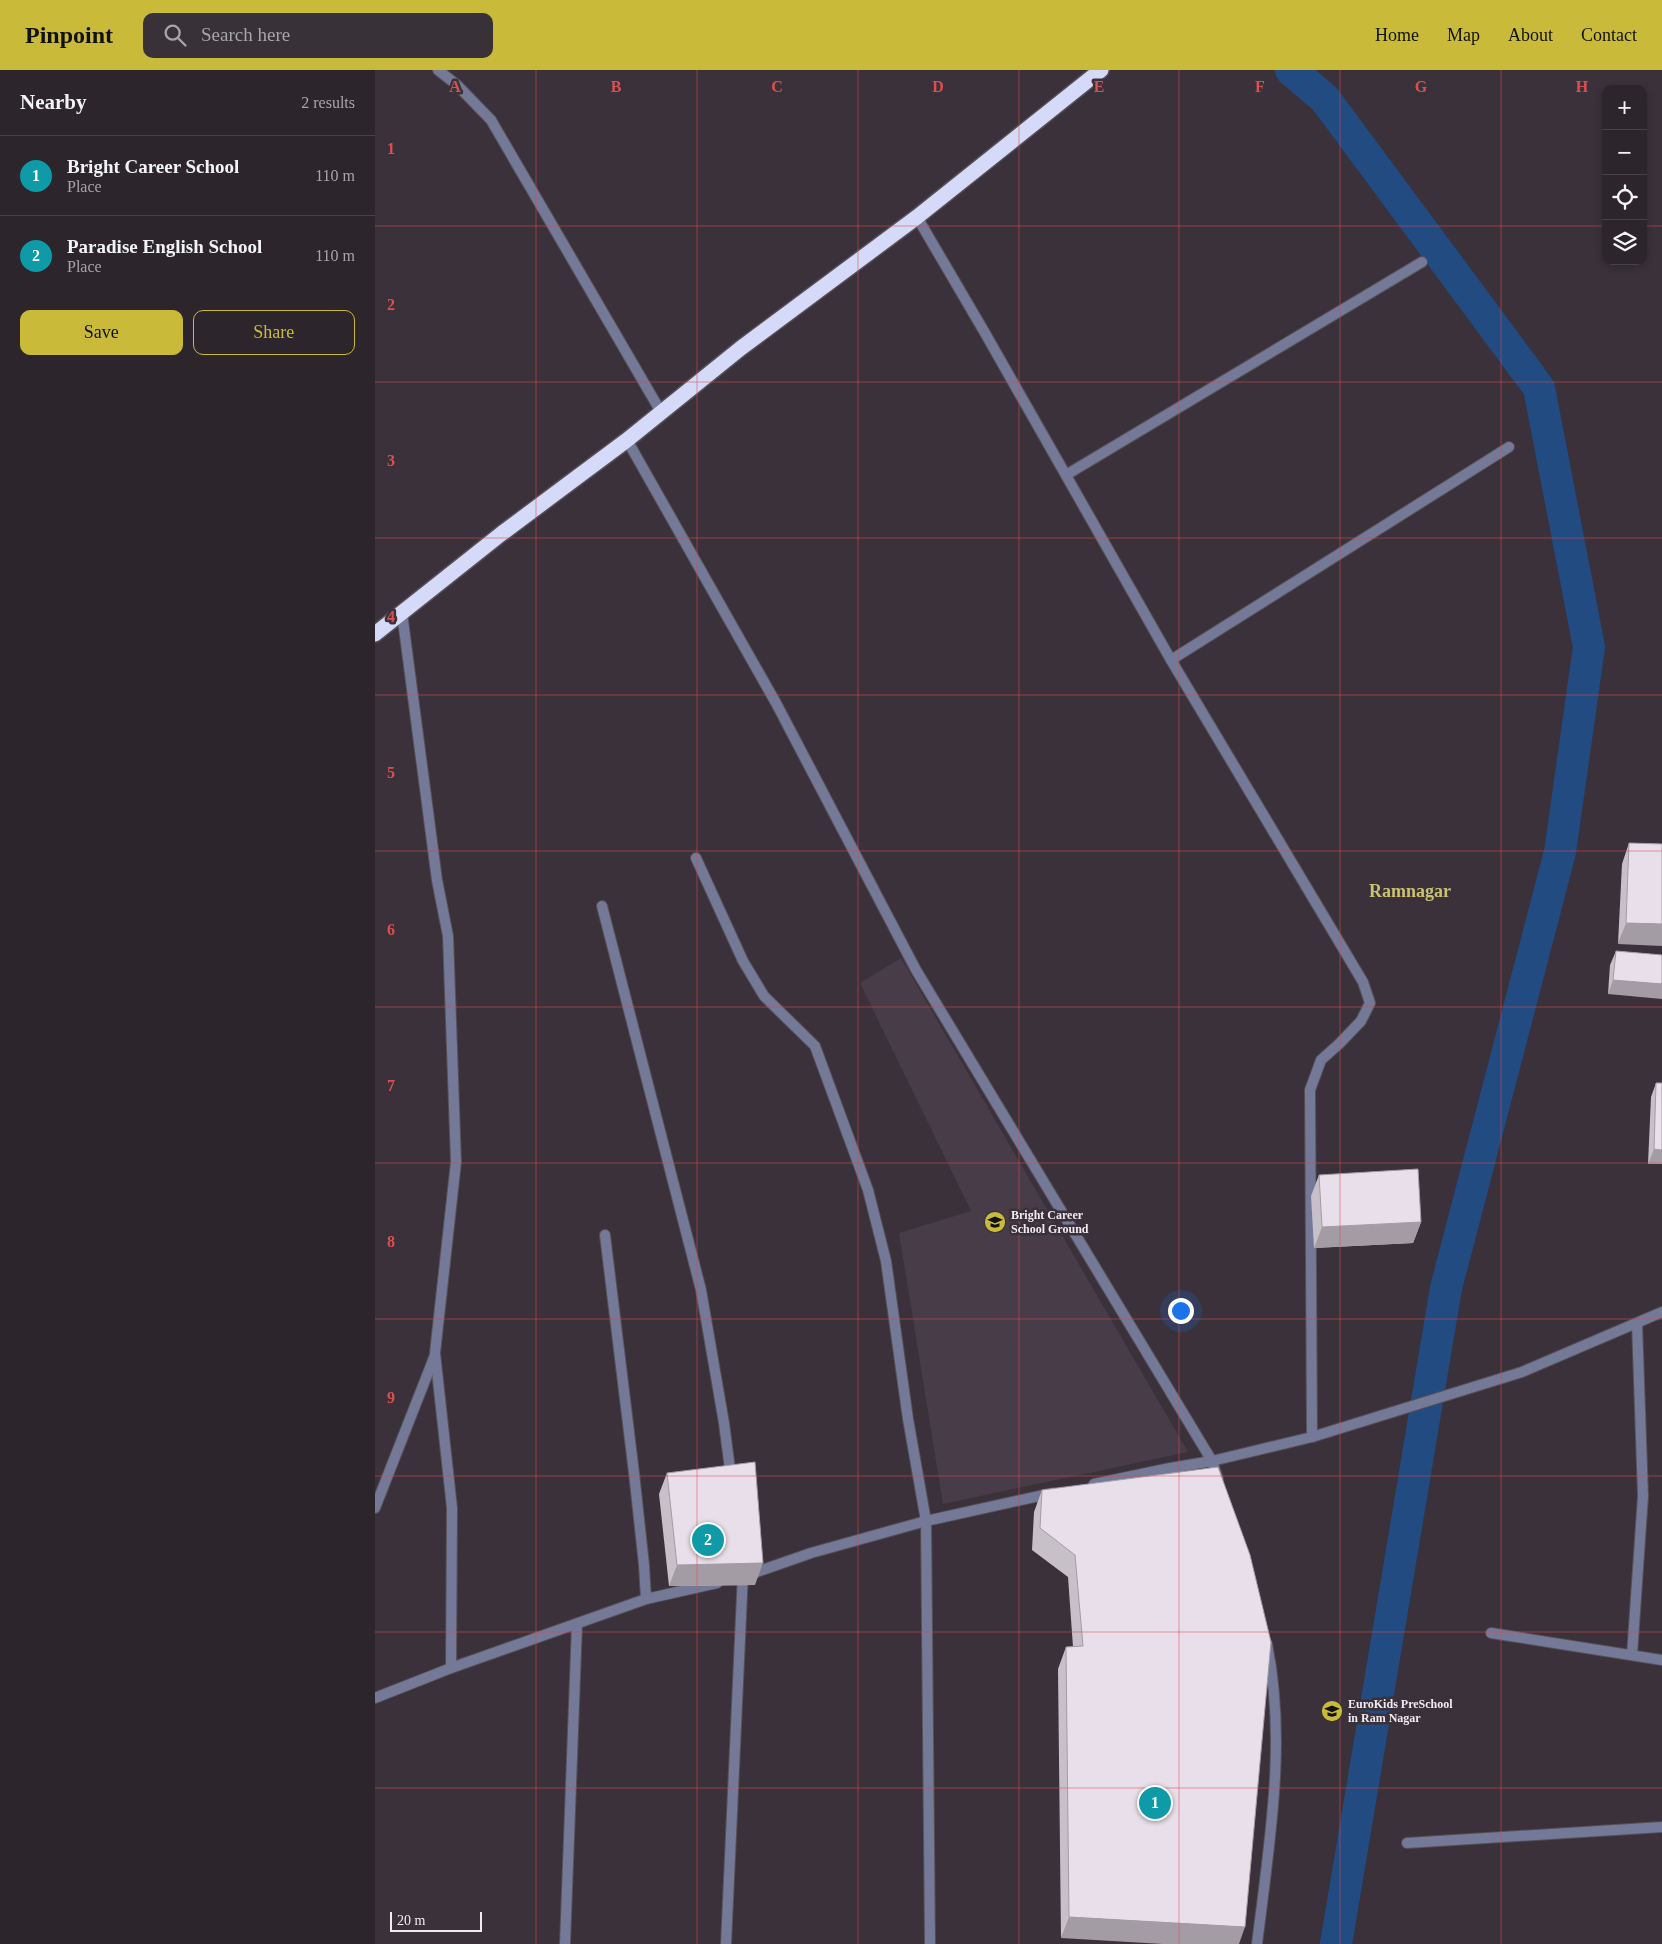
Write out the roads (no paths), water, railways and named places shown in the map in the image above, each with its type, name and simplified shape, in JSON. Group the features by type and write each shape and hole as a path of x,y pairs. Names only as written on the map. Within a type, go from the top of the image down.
{"highway":[{"path":"375,634 501,534 627,440 741,348 917,218 1101,70"}],"street":[{"path":"438,70 457,85 491,120 661,412"},
{"path":"917,218 1171,660 1363,982 1370,1003 1361,1021 1321,1060 1310,1090 1312,1438"},
{"path":"1066,475 1421,262"},
{"path":"627,440 777,703 916,970 1213,1461 1222,1489"},
{"path":"1171,660 1509,447"},
{"path":"402,614 437,880 448,936 456,1162 435,1353 452,1508 451,1668"},
{"path":"696,858 743,961 764,996 815,1046 855,1150 868,1190 886,1261 926,1521 930,1944"},
{"path":"602,906 701,1290 724,1423 733,1490"},
{"path":"605,1236 634,1473 646,1599"},
{"path":"1079,1488 1165,1469 1213,1461 1312,1438 1522,1372 1662,1312"},
{"path":"1632,1655 1643,1496 1637,1323"},
{"path":"375,1508 435,1353"},
{"path":"375,1698 451,1668 646,1599 736,1576 926,1521 1060,1492"},
{"path":"726,1944 736,1576"},
{"path":"565,1944 577,1624"},
{"path":"1491,1633 1662,1660"},
{"path":"1257,1944 1271,1833 1276,1739 1272,1666 1266,1637"},
{"path":"1407,1843 1662,1827"}],"waterway":[{"path":"1291,70 1325,99 1539,388 1589,647 1560,852 1446,1288 1336,1944"}],"place":[{"name":"Bright Career School Ground","path":"995,1222"},
{"name":"Paradise English School","path":"708,1540"},
{"name":"EuroKids PreSchool in Ram Nagar","path":"1332,1711"},
{"name":"Bright Career School","path":"1155,1803"}],"district":[{"name":"Ramnagar","path":"1410,891"}]}
